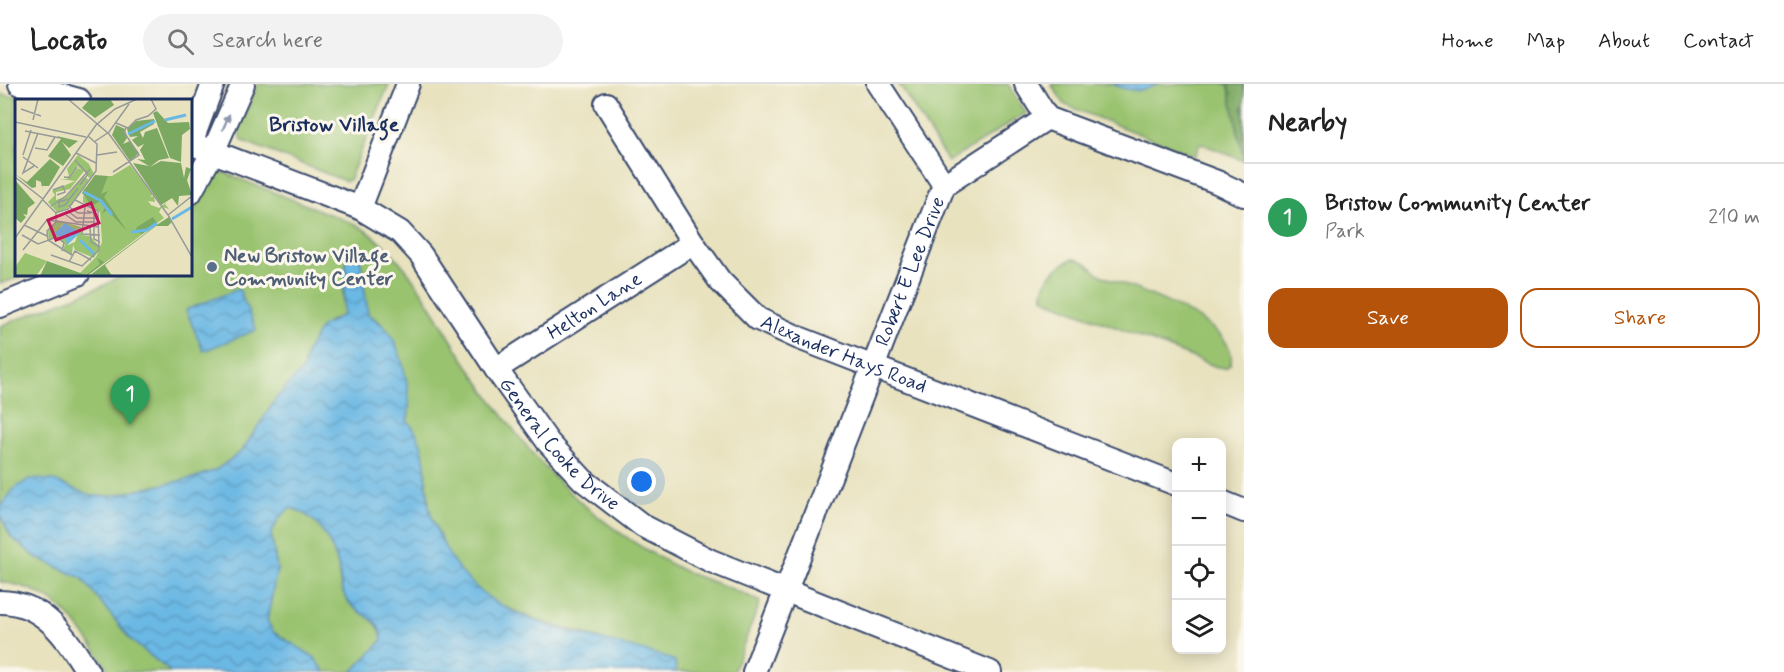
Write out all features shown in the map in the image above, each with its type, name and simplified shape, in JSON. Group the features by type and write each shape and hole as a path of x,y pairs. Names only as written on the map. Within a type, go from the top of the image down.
{"street":[{"path":"20,84 75,99"},
{"path":"192,141 213,84"},
{"path":"192,189 213,152 243,84"},
{"path":"360,208 408,84"},
{"path":"878,84 944,185"},
{"path":"1026,84 1047,118 1217,182 1244,195"},
{"name":"Alexander Hays Road","path":"606,104 693,243 734,296 758,319 873,367 1172,482"},
{"name":"Robert E Lee Drive","path":"753,672 944,185 1047,118"},
{"name":"General Cooke Drive","path":"192,144 360,208 387,223 412,244 496,369 559,454 583,480 622,512 665,540 990,672"},
{"name":"Helton Lane","path":"496,369 693,243"},
{"path":"0,306 73,276"},
{"path":"1226,504 1244,511"},
{"path":"0,602 17,604 46,617 69,642 88,672"}],"green space":[{"path":"258,84 389,84 349,180 345,181 243,141 238,132"},
{"path":"899,84 1008,84 1026,113 948,162"},
{"path":"1051,84 1244,84 1244,161 1200,143 1195,156 1065,105"},
{"path":"1228,84 1244,84 1244,160"},
{"path":"0,94 30,99 15,99 15,276 22,276 0,284"},
{"path":"222,172 357,225 375,238 406,269 466,363 508,422 543,465 569,492 616,530 666,562 760,602 733,672 676,672 675,661 536,620 495,603 467,581 447,553 430,513 425,467 407,421 380,322 368,314 361,263 348,258 343,293 343,316 329,321 307,351 303,369 269,410 242,451 216,470 194,478 111,496 92,496 73,489 5,500 0,507 0,326 105,285 120,276 192,276 192,213 216,174"},
{"path":"1072,259 1082,261 1103,276 1158,298 1202,320 1229,348 1231,363 1226,368 1217,367 1043,297 1043,290 1048,279 1061,265"},
{"path":"290,508 304,511 321,527 334,551 345,597 378,626 381,633 382,641 352,672 325,672 314,657 273,632 267,620 277,569 271,534 279,518"},
{"path":"0,515 11,537 36,557 82,578 131,640 171,672 110,672 77,625 53,601 20,586 0,582"}],"water":[{"path":"1112,84 1157,84 1146,89 1134,90"},
{"path":"354,254 359,256 361,263 368,314 389,332 402,363 408,389 407,421 414,430 423,451 431,514 440,537 458,569 482,592 510,610 541,623 675,661 676,672 352,672 382,641 381,633 378,626 353,606 345,596 341,587 337,561 330,543 320,528 307,515 290,508 279,518 271,534 277,569 267,620 273,632 314,657 325,672 171,672 131,640 82,578 36,557 11,537 0,515 0,507 13,490 29,479 51,480 92,496 111,496 194,478 216,470 242,451 278,396 303,369 307,351 321,327 343,315 346,265 348,258"},
{"path":"239,289 256,330 203,351 186,310"}],"place":[{"name":"New Bristow Village Community Center","path":"212,267"},
{"name":"Bristow Community Center","path":"130,425"}],"district":[{"name":"Bristow Village","path":"334,125"}]}
